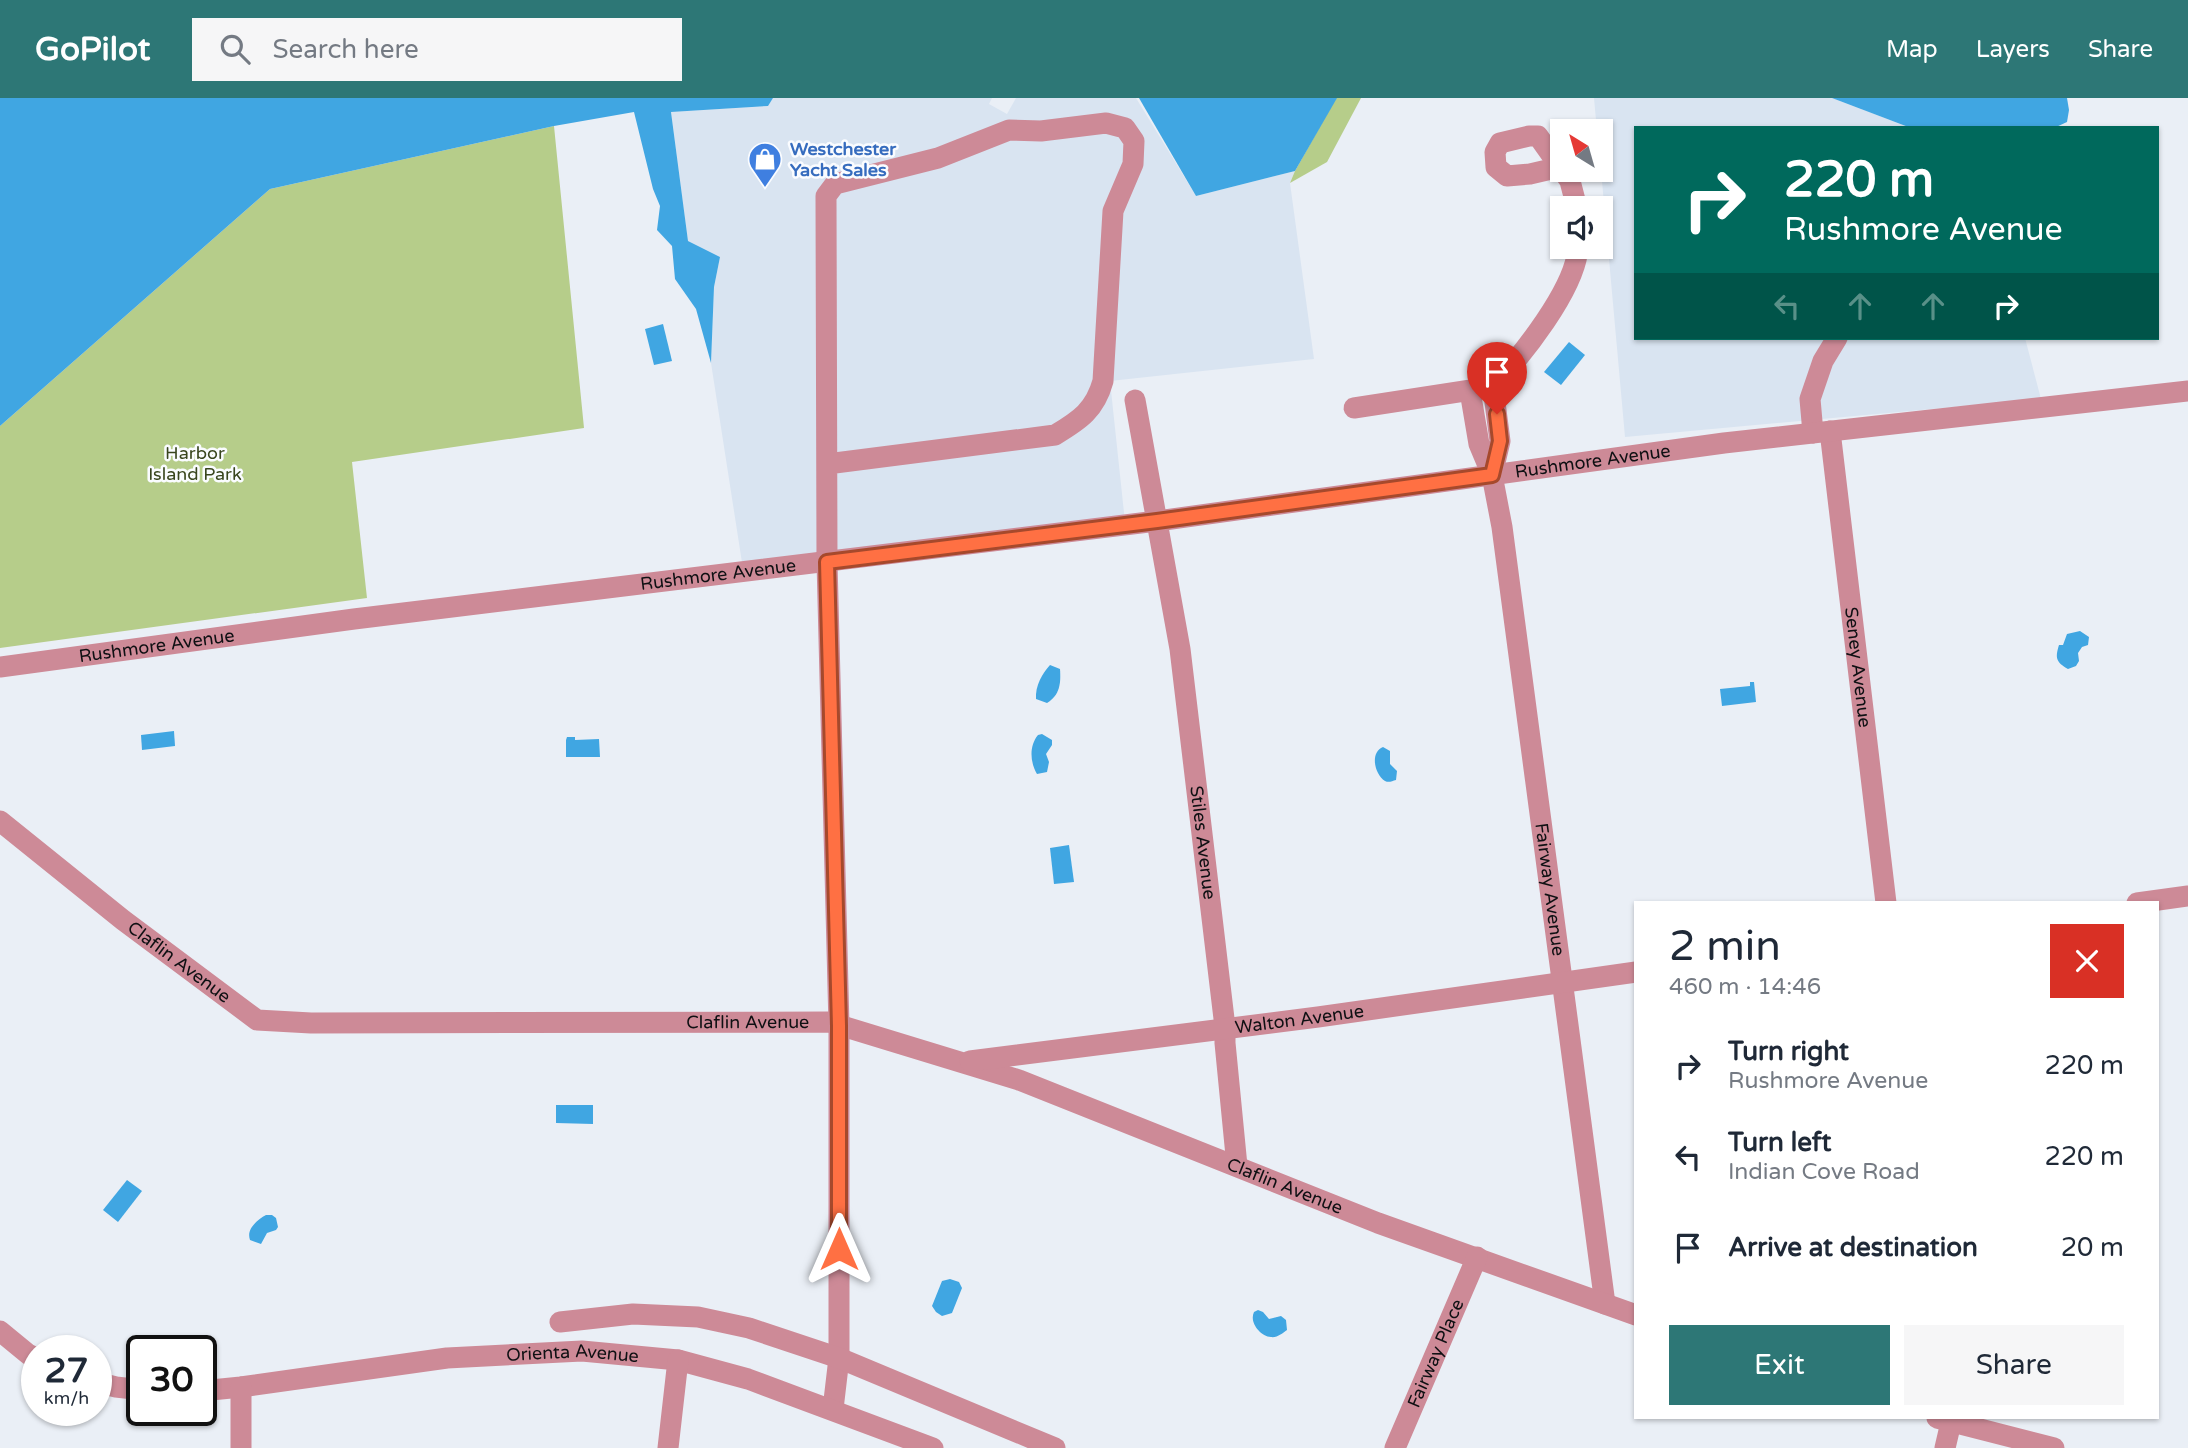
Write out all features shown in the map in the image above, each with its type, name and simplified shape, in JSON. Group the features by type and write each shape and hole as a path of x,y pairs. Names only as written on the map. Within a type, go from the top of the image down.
{"street":[{"path":"827,464 1055,435 1076,423 1098,399 1103,382 1113,211 1133,164 1134,141 1125,128 1106,123 1041,131 1009,130 938,158 835,184 826,196 827,562 839,1026 839,1358 834,1409"},
{"path":"1354,408 1493,387 1523,353 1562,295 1576,259"},
{"name":"Seney Avenue","path":"1836,340 1822,361 1810,399 1821,432 1886,901"},
{"path":"1492,475 1500,441 1493,387"},
{"path":"1470,391 1479,444 1492,475"},
{"name":"Rushmore Avenue","path":"0,667 348,619 1157,521 1724,443 2188,391"},
{"name":"Stiles Avenue","path":"1135,400 1180,649 1225,1027 1224,1043 1237,1166"},
{"name":"Fairway Avenue","path":"1492,475 1502,527 1605,1304"},
{"name":"Claflin Avenue","path":"0,821 123,920 257,1020 311,1023 829,1022 1019,1080 1378,1223 1634,1314"},
{"path":"2152,901 2188,896"},
{"name":"Walton Avenue","path":"961,1062 1318,1017 1634,972"},
{"name":"Fairway Place","path":"1395,1448 1477,1257"},
{"name":"Orienta Avenue","path":"560,1322 633,1314 698,1317 749,1328 839,1358 1055,1448"},
{"path":"0,1331 21,1348"},
{"name":"Orienta Avenue","path":"217,1389 447,1358 582,1351 678,1360 748,1379 933,1448"},
{"path":"668,1448 678,1360"},
{"path":"240,1448 242,1387"},
{"path":"1945,1448 1947,1419 2054,1448"}],"shaded area":[{"path":"773,98 992,98 989,104 1007,114 1016,98 1136,98 1196,196 1295,171 1290,183 1314,359 1110,381 1125,522 743,569 711,363 714,287 720,257 688,241 671,112 767,106"},
{"path":"1594,98 1832,98 1906,126 1634,126 1634,340 2026,340 2041,399 1625,437 1609,259 1613,259 1613,196 1603,196 1602,182 1614,182 1614,119 1596,119"}],"green space":[{"path":"1336,98 1361,98 1327,162 1290,183 1295,171"},
{"name":"Harbor Island Park","path":"554,126 584,428 352,462 367,598 0,648 0,426 270,189"}],"water":[{"path":"0,98 773,98 768,106 671,112 688,241 720,257 714,287 711,363 696,309 675,279 672,246 657,230 660,206 653,189 634,112 554,126 270,189 0,426"},
{"path":"1139,98 1337,98 1295,171 1196,196"},
{"path":"1832,98 2067,98 2069,110 2067,122 2058,126 1906,126"},
{"path":"663,324 672,361 654,365 645,329"},
{"path":"1569,342 1585,355 1561,385 1544,372"},
{"path":"2080,631 2089,637 2088,645 2082,647 2078,653 2079,661 2076,666 2068,669 2058,659 2059,645 2063,645 2067,634"},
{"path":"1050,665 1060,669 1060,679 1057,692 1047,703 1036,699 1036,694 1040,680"},
{"path":"1750,682 1754,682 1756,702 1722,706 1720,689 1750,686"},
{"path":"174,731 175,746 142,750 141,735"},
{"path":"1042,734 1052,740 1052,745 1046,754 1049,762 1047,772 1037,774 1032,749 1035,739"},
{"path":"567,737 575,737 575,740 599,739 600,757 566,757"},
{"path":"1383,747 1390,751 1390,764 1397,771 1396,780 1389,782 1381,778 1375,763 1376,753"},
{"path":"1069,845 1074,882 1054,884 1050,848"},
{"path":"556,1105 593,1105 593,1124 556,1123"},
{"path":"127,1180 142,1191 118,1222 103,1210"},
{"path":"266,1215 276,1218 278,1227 267,1233 261,1244 250,1240 251,1229"},
{"path":"950,1279 959,1282 962,1288 952,1313 942,1316 932,1306 942,1281"},
{"path":"1258,1310 1269,1319 1281,1316 1286,1320 1287,1330 1275,1337 1263,1334 1256,1328 1253,1320 1254,1312"}],"place":[{"name":"Westchester Yacht Sales","path":"765,189"}],"route":[{"path":"839,1249 839,1026 827,562 1157,521 1492,475 1500,441 1497,414"}]}
